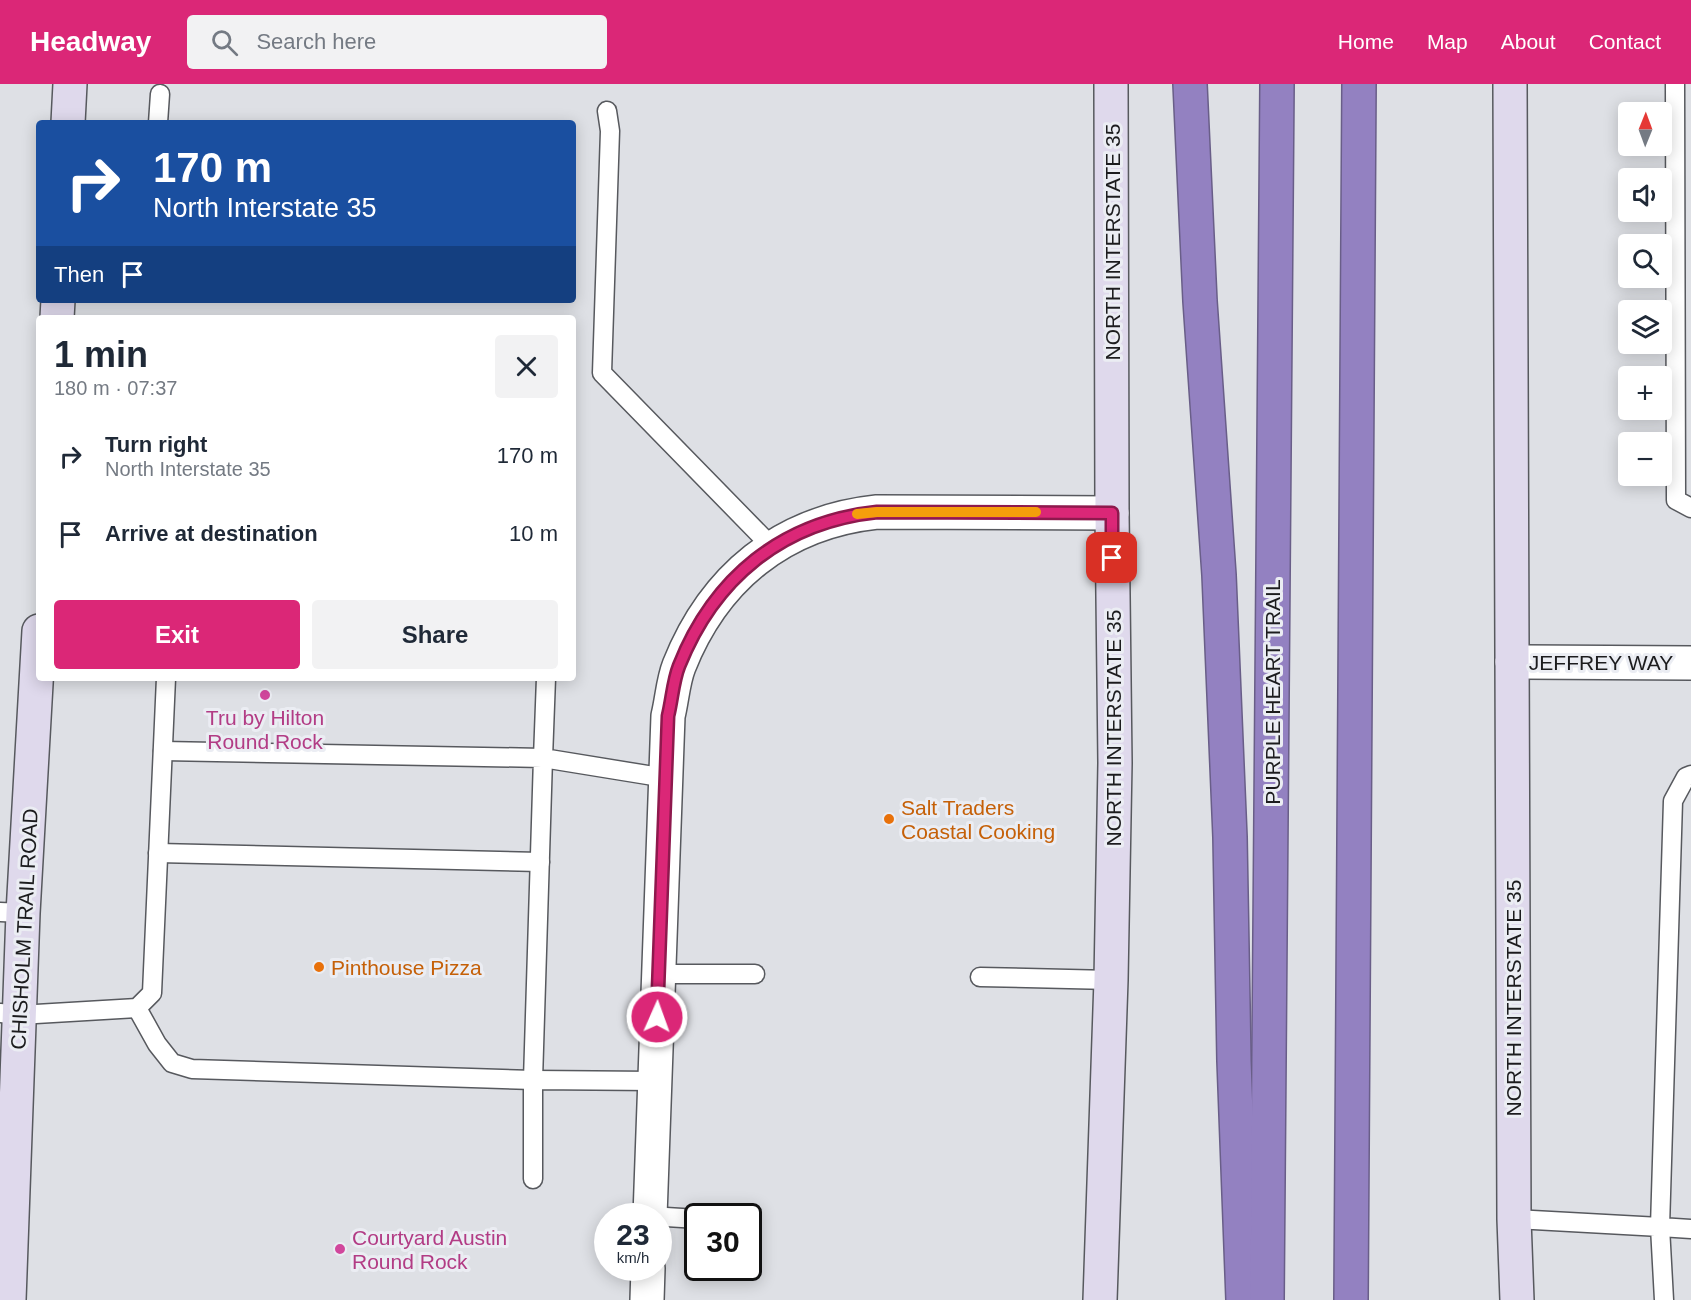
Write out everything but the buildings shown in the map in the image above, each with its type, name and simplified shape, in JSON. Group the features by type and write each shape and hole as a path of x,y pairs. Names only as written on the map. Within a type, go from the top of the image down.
{"highway":[{"path":"1190,84 1200,301 1219,575 1230,837 1234,1061 1243,1300"},
{"name":"PURPLE HEART TRAIL","path":"1267,1300 1277,84"},
{"path":"1351,1300 1359,84"}],"main road":[{"path":"68,120 70,84"},
{"name":"NORTH INTERSTATE 35","path":"1100,1300 1111,980 1115,763 1112,513 1112,84"},
{"name":"NORTH INTERSTATE 35","path":"1510,84 1516,1300"},
{"name":"CHISHOLM TRAIL ROAD","path":"6,1284 11,913 36,661"}],"street":[{"path":"650,1203 668,716 678,669 696,628 721,591 754,560 791,536 812,526 855,514 877,512 1112,513"},
{"name":"JEFFREY WAY","path":"1512,662 1691,663"},
{"path":"647,1300 648,1281"}],"lane":[{"path":"1680,93 1683,193 1676,500 1691,508"},
{"path":"158,120 160,94"},
{"path":"607,111 610,131 602,373 773,548"},
{"path":"10,1014 137,1008 152,993 166,681"},
{"path":"533,1179 533,1080 546,681"},
{"path":"164,750 543,758 666,778"},
{"path":"1664,1300 1660,1227 1672,801 1686,777 1691,775"},
{"path":"158,853 540,862"},
{"path":"658,974 754,974"},
{"path":"980,977 1111,980"},
{"path":"137,1008 157,1044 172,1063 192,1069 533,1080 655,1081"},
{"path":"1514,1219 1691,1229"}],"slow traffic":[{"path":"857,514 1036,512"}],"place":[{"name":"Tru by Hilton Round Rock","path":"265,695"},
{"name":"Salt Traders Coastal Cooking","path":"889,819"},
{"name":"Pinthouse Pizza","path":"319,967"},
{"name":"Courtyard Austin Round Rock","path":"340,1249"}],"route":[{"path":"657,1017 668,716 678,669 696,628 721,591 736,575 754,560 791,536 812,526 855,514 877,512 1112,513 1112,558"}]}
